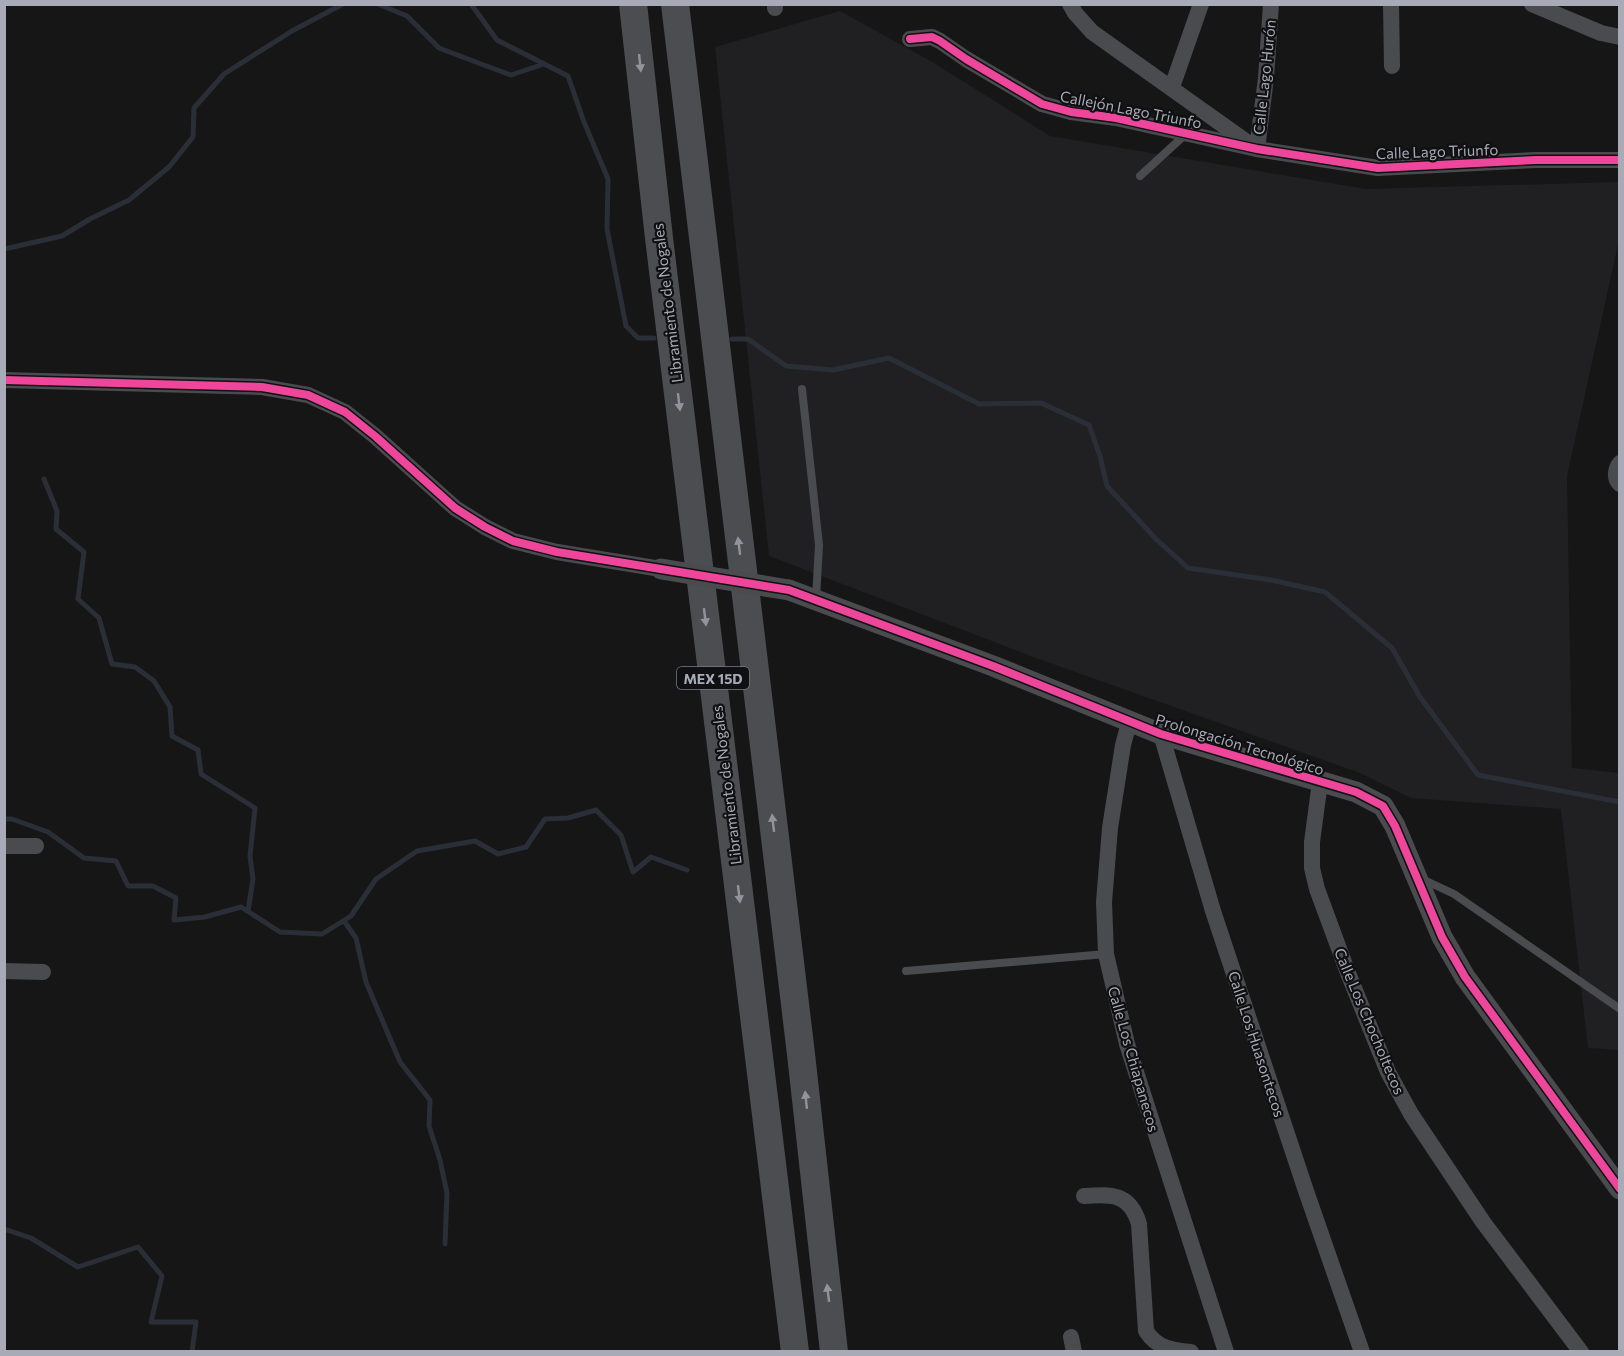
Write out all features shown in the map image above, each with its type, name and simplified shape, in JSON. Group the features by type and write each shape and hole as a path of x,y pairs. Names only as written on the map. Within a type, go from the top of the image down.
{"highway":[{"name":"Libramiento de Nogales","path":"633,4 795,1352"},
{"name":"MEX 15D","path":"675,4 801,1054 834,1352"}],"street":[{"path":"1071,4 1075,13 1092,32 1257,149"},
{"path":"1172,87 1202,4"},
{"name":"Calle Lago Hurón","path":"1257,149 1266,78 1271,4"},
{"path":"1391,4 1392,66"},
{"path":"1532,4 1601,33 1619,37"},
{"name":"Callejón Lago Triunfo","path":"910,39 932,37 1042,104 1071,112 1116,118 1257,149"},
{"name":"Calle Lago Triunfo","path":"1257,149 1378,168 1536,160 1620,160"},
{"path":"4,380 262,387 308,395 345,412 455,508 513,541 557,552 661,569"},
{"path":"1620,463 1616,470 1616,480 1620,484"},
{"name":"Prolongación Tecnológico","path":"661,569 789,590 993,666 1129,723 1356,792 1383,806 1395,826 1442,937 1465,977 1620,1189"},
{"name":"Calle Los Chiapanecos","path":"1129,723 1110,828 1104,902 1106,954 1127,1044 1226,1352"},
{"name":"Calle Los Huasontecos","path":"1161,734 1217,922 1309,1202 1362,1352"},
{"name":"Calle Los Chocholtecos","path":"1320,782 1312,843 1312,868 1317,889 1344,963 1388,1071 1411,1114 1483,1222 1581,1352"},
{"path":"4,846 36,846"},
{"path":"4,971 43,972"},
{"path":"1084,1196 1107,1194 1120,1197 1136,1214 1139,1224 1146,1331 1151,1340 1162,1347 1191,1352"}],"lane":[{"path":"1140,176 1187,133"},
{"path":"802,389 819,545 816,599"},
{"path":"1417,876 1454,894 1620,1010"},
{"path":"906,971 1106,954"}],"shaded area":[{"path":"840,11 934,63 1050,136 1366,189 1619,182 1619,240 1567,476 1572,768 1619,773 1619,1050 1588,1048 1561,809 1411,798 1360,773 1036,658 769,556 715,47"}],"waterway":[{"path":"4,249 62,236 129,200 169,167 193,137 194,108 224,74 292,31 343,4"},
{"path":"378,4 407,16 439,48 511,75 544,64"},
{"path":"471,4 497,40 568,76 608,179 607,229 626,326 638,338 654,338"},
{"path":"732,339 748,339 786,366 833,370 889,358 979,404 1041,403 1089,425 1107,486 1156,539 1188,568 1271,580 1325,592 1392,648 1420,697 1478,775 1620,802"},
{"path":"44,479 57,511 56,529 84,552 78,599 99,618 112,664 135,667 154,681 170,707 172,736 198,750 201,774 255,808 250,856 253,879 248,911"},
{"path":"4,819 12,819 48,832 84,858 116,861 128,886 153,886 176,898 174,920 205,917 241,907 280,932 322,934 351,916 376,879 417,851 475,841 498,854 526,847 545,819 568,818 596,810 621,835 633,872 651,857 687,870"},
{"path":"344,921 356,938 366,982 400,1062 430,1100 429,1126 440,1160 447,1193 445,1244"},
{"path":"4,1229 31,1238 78,1267 138,1247 162,1276 151,1322 196,1322 192,1352"}],"cycle path":[{"path":"910,39 932,37 1042,104 1071,112 1116,118 1257,149 1378,168 1536,160 1620,160"},
{"path":"4,380 262,387 308,395 345,412 455,508 513,541 557,552 789,590 993,666 1161,734 1356,792 1383,806 1395,826 1442,937 1465,977 1620,1189"}]}
